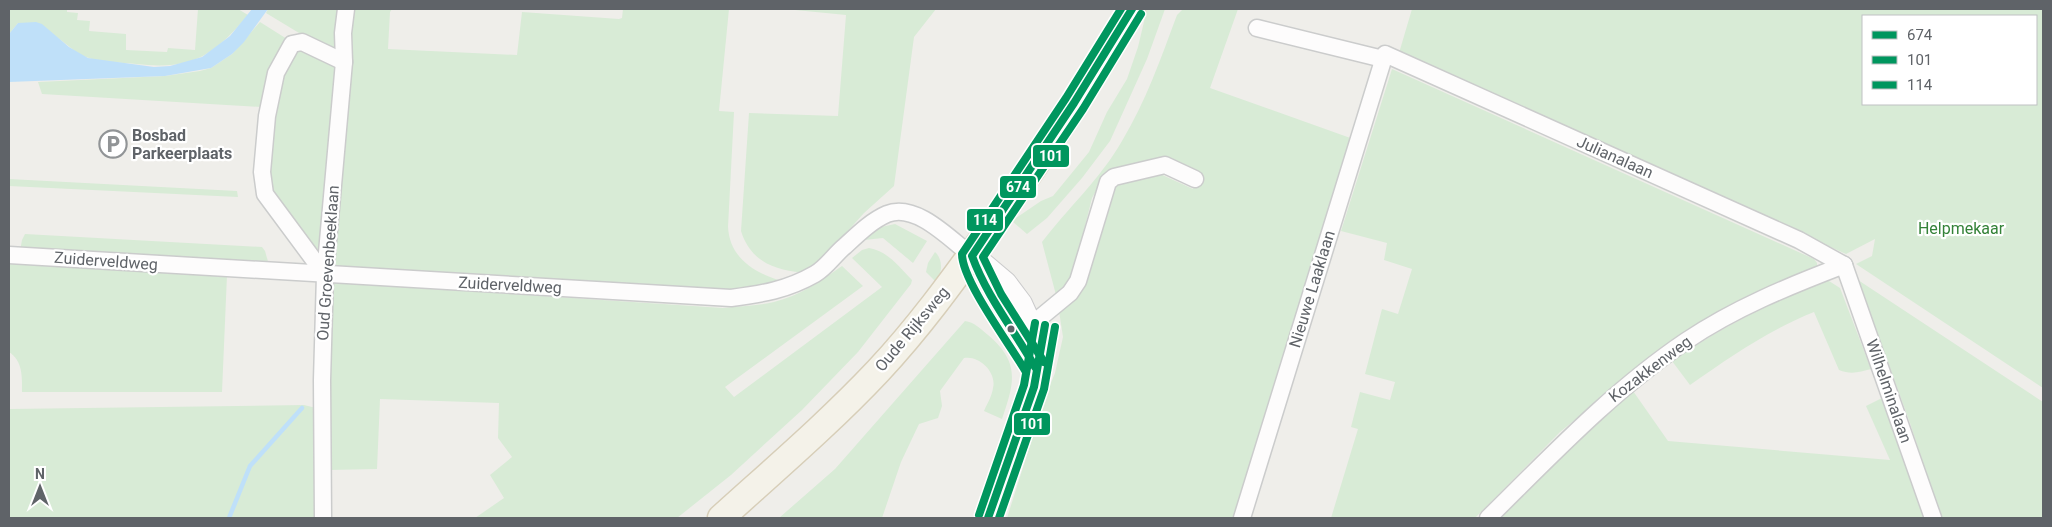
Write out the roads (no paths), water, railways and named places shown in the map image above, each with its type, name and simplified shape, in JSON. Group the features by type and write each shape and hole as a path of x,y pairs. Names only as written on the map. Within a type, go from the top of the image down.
{"main road":[{"name":"Oude Rijksweg","path":"721,518 809,438 878,370 935,304 1012,199 1107,52 1132,9"},
{"path":"972,256 1004,284 1020,304 1030,326 1035,347 1034,387 988,518"}],"street":[{"name":"Oud Groevenbeeklaan","path":"323,518 322,380 325,275 344,62 343,33 346,9"},
{"path":"1257,28 1384,56"},
{"path":"325,275 265,194 262,172 267,116 276,73 292,44 302,42 344,62"},
{"name":"Julianalaan","path":"1384,56 1799,240 1844,265"},
{"name":"Nieuwe Laaklaan","path":"1242,518 1384,56"},
{"path":"1030,326 1070,293 1078,281 1108,182 1114,177 1165,165 1194,179"},
{"name":"Zuiderveldweg","path":"9,255 731,298 772,293 816,274 866,226 888,213 901,212 916,214 972,256"},
{"name":"Kozakkenweg","path":"1488,518 1598,410 1686,342 1722,319 1780,291 1844,265"},
{"name":"Wilhelminalaan","path":"1844,265 1933,518"}],"water":[{"path":"252,9 268,9 244,42 232,54 211,68 165,76 9,82 9,34 18,23 36,22 42,24 69,47 88,58 154,67 170,66 202,57 230,36"}],"waterway":[{"path":"229,518 250,466 302,408"}],"place":[{"name":"Bosbad Parkeerplaats","path":"113,144"}],"park label":[{"name":"Helpmekaar","path":"1961,228"}]}
